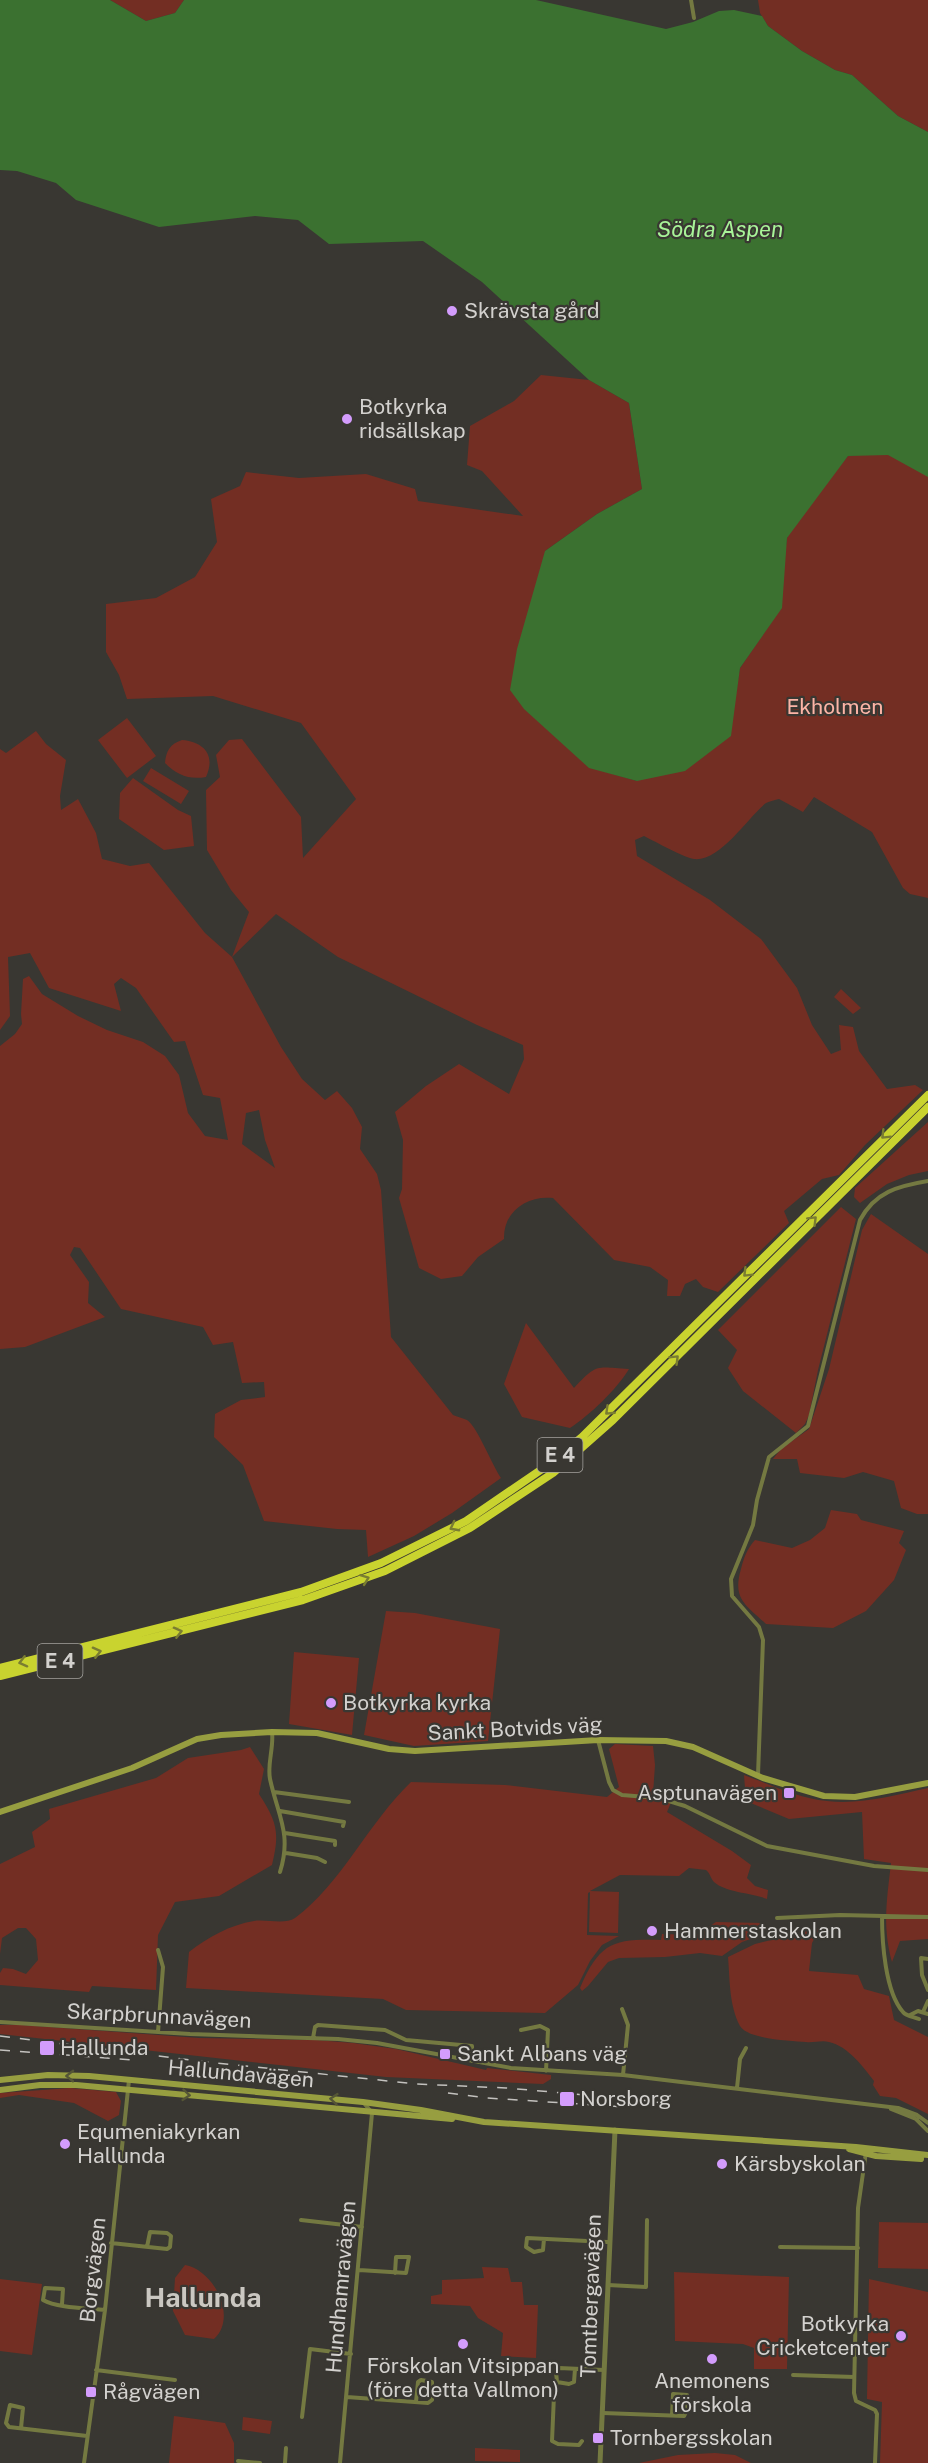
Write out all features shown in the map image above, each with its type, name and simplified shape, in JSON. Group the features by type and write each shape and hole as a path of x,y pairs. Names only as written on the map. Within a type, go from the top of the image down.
{"highway":[{"name":"E 4","path":"0,1668 301,1592 381,1563 466,1521 548,1465 582,1437 928,1095"},
{"name":"E 4","path":"0,1676 303,1600 385,1571 470,1528 553,1473 613,1420 928,1107"}],"main road":[{"name":"Sankt Botvids väg","path":"0,1812 132,1768 196,1739 221,1734 272,1732 316,1732 390,1749 415,1751 598,1740 644,1740 682,1744 758,1776 812,1794 838,1797 881,1793 928,1783"},
{"name":"Hallundavägen","path":"0,2080 68,2075 129,2080 382,2104 477,2120"},
{"name":"Hallundavägen","path":"0,2090 59,2085 128,2090 537,2127 615,2130 843,2147 897,2159 928,2158"}],"street":[{"path":"691,0 694,18"},
{"path":"758,1776 763,1640 759,1627 732,1596 731,1579 753,1526 757,1500 769,1457 808,1426 860,1220 871,1203 879,1196 893,1188 928,1181"},
{"path":"272,1732 273,1747 269,1771 285,1833 286,1853 280,1872"},
{"path":"598,1740 609,1782 613,1790 622,1795 659,1798 685,1806 768,1846 874,1866 928,1870"},
{"path":"274,1792 349,1802"},
{"path":"280,1811 344,1822 344,1826"},
{"path":"285,1833 335,1841 335,1845"},
{"path":"286,1853 317,1858 325,1862"},
{"path":"777,1918 840,1915 928,1917"},
{"path":"882,1916 883,1955 896,2002 903,2013 919,2019"},
{"path":"158,1950 163,1966 158,2032"},
{"path":"928,1959 921,1958 922,1975 928,1990"},
{"path":"909,2015 914,2011 926,2013 928,2001"},
{"path":"622,2008 628,2025 623,2075"},
{"name":"Skarpbrunnavägen","path":"1,2022 377,2043 472,2061 546,2071 623,2075 881,2106 905,2110 928,2123"},
{"path":"313,2038 315,2027 318,2025 385,2030 406,2040 472,2046 472,2061"},
{"path":"521,2030 540,2026 548,2030 546,2071"},
{"path":"737,2088 740,2059 746,2048"},
{"name":"Borgvägen","path":"84,2463 105,2310 129,2080"},
{"path":"363,2102 372,2113 382,2104"},
{"name":"Skarpbrunnavägen","path":"881,2106 916,2119 928,2131"},
{"name":"Hundhamravägen","path":"340,2463 372,2113"},
{"name":"Tomtbergavägen","path":"600,2461 615,2130"},
{"path":"866,2152 858,2208 854,2377 856,2401 875,2410 877,2415 875,2463"},
{"path":"302,2220 362,2226"},
{"path":"608,2285 646,2287 647,2220"},
{"path":"111,2243 147,2247 167,2249 170,2247 171,2236 150,2232 147,2247"},
{"path":"544,2238 543,2250 530,2251 526,2247 527,2238 544,2238 610,2242"},
{"path":"780,2247 858,2248"},
{"path":"358,2270 395,2273 406,2273 409,2260 407,2256 396,2257 395,2273"},
{"path":"62,2304 63,2289 45,2288 45,2301 62,2304 105,2310"},
{"path":"302,2417 310,2349 351,2354"},
{"path":"582,2441 579,2445 554,2444 552,2441 557,2369 605,2370"},
{"path":"557,2382 569,2384 574,2382 575,2369"},
{"path":"96,2370 175,2380"},
{"path":"793,2375 854,2377"},
{"path":"347,2397 417,2402 431,2402 432,2382 422,2380 418,2382 417,2402"},
{"path":"603,2414 684,2416 687,2395 673,2394 672,2415"},
{"path":"21,2428 23,2408 10,2405 7,2425 21,2428 87,2436"},
{"path":"285,2463 286,2448"},
{"path":"238,2461 259,2463"}],"green space":[{"path":"110,0 184,0 175,13 146,21"},
{"path":"758,0 928,0 928,132 898,116 852,75 835,70 802,51 768,26 760,13"},
{"name":"Ekholmen","path":"541,375 589,380 629,403 642,489 597,514 545,551 593,768 637,781 725,740 729,736 740,668 777,614 787,538 800,514 848,456 884,452 928,474 928,898 910,894 903,888 872,832 814,797 803,812 779,799 766,803 724,846 704,858 689,858 644,836 635,840 637,856 710,900 761,939 797,988 812,1025 831,1054 841,1050 839,1025 853,1027 859,1051 887,1089 915,1085 923,1090 865,1145 839,1175 822,1179 784,1211 789,1223 718,1292 703,1287 696,1279 685,1284 680,1296 667,1296 668,1280 650,1267 614,1260 553,1198 526,1202 512,1213 505,1229 504,1239 478,1257 462,1276 441,1279 419,1268 399,1198 402,1189 403,1140 395,1112 426,1086 459,1064 509,1094 524,1059 523,1045 338,957 276,914 232,957 249,912 231,890 207,850 206,790 220,777 216,755 229,740 242,739 301,817 303,858 356,799 301,723 213,696 127,699 119,675 106,652 106,604 156,598 195,577 217,542 211,499 240,486 246,472 299,478 366,474 415,489 418,501 523,516 482,471 467,465 470,426 514,401"},
{"path":"127,718 156,756 127,778 98,740"},
{"path":"36,731 46,744 66,760 60,796 61,810 78,799 96,833 102,859 130,866 149,863 205,933 232,957 281,1047 302,1079 325,1100 337,1091 352,1108 362,1127 360,1149 377,1174 381,1190 391,1337 453,1415 471,1424 501,1478 452,1513 414,1536 368,1557 366,1530 264,1521 243,1465 214,1437 215,1414 241,1400 265,1397 264,1382 242,1383 233,1342 213,1345 203,1327 121,1309 80,1248 74,1247 70,1255 89,1282 88,1303 105,1317 25,1347 0,1349 0,1046 15,1034 22,1024 23,979 29,976 42,994 78,1016 107,1030 143,1042 165,1056 179,1075 188,1113 205,1136 228,1140 220,1098 203,1095 185,1041 174,1042 136,988 121,978 114,984 121,1011 49,988 30,953 8,957 10,1016 0,1030 0,749 6,753","holes":["259,1110 265,1140 275,1168 242,1144 246,1113"]},
{"path":"182,740 190,741 206,751 210,762 206,777 184,776 165,763 169,749"},
{"path":"151,768 189,791 181,804 143,781"},
{"path":"133,778 178,810 191,816 194,846 164,850 119,819 120,793"},
{"path":"841,989 861,1008 853,1014 834,997"},
{"path":"928,1122 928,1171 909,1175 887,1184 860,1203 854,1197 855,1188"},
{"path":"841,1207 856,1219 809,1415 805,1424 796,1433 743,1391 728,1368 737,1350 718,1330"},
{"path":"871,1214 928,1254 928,1514 917,1514 901,1508 894,1481 863,1472 844,1478 800,1473 797,1459 773,1459 781,1449 809,1429 829,1369 862,1230"},
{"path":"526,1323 574,1388 598,1368 629,1369 618,1385 602,1401 570,1428 522,1417 504,1384"},
{"path":"831,1510 857,1514 861,1520 904,1531 899,1543 906,1550 894,1580 866,1611 833,1628 766,1624 743,1601 738,1588 743,1561 748,1550 755,1540 792,1548 810,1540 825,1528"},
{"path":"386,1611 415,1613 500,1629 488,1741 414,1746 364,1735"},
{"path":"294,1652 359,1658 352,1735 289,1724"},
{"path":"615,1744 653,1746 655,1765 653,1794 672,1800 667,1812 751,1865 747,1878 755,1886 768,1890 767,1899 719,1886 706,1870 689,1868 679,1876 620,1875 590,1891 619,1892 618,1933 589,1932 590,1892 588,1893 587,1935 619,1936 602,1945 590,1961 578,1985 545,2013 406,2010 383,1999 186,1988 189,1952 204,1941 236,1925 254,1921 286,1921 295,1918 327,1888 381,1816 411,1782 505,1785 607,1797 619,1787 609,1749"},
{"path":"250,1747 264,1769 259,1794 270,1812 275,1828 276,1844 272,1865 219,1896 175,1902 158,1935 156,1990 92,1986 89,1992 0,1985 0,1973 3,1968 26,1974 38,1960 36,1939 26,1928 18,1928 2,1938 0,1954 0,1864 35,1847 32,1832 50,1819 49,1809 156,1778 188,1758"},
{"path":"744,1775 795,1794 840,1802 891,1796 928,1788 928,1939 900,1941 892,1962 886,1924 891,1863 864,1859 862,1812 789,1819 746,1801"},
{"path":"716,1922 763,1923 764,1934 742,1942 722,1956 700,1953 665,1957 619,1958 608,1962 582,1991 580,1988 594,1961 610,1946 631,1941 661,1940 662,1934 696,1935"},
{"path":"820,1928 812,1943 809,1971 858,1975 864,1989 889,1996 894,2020 928,2037 928,2114 896,2098 880,2096 873,2085 874,2081 860,2064 849,2052 836,2044 826,2041 790,2041 760,2037 740,2026 732,2001 728,1957 755,1944"},
{"path":"0,2025 199,2038 353,2043 396,2049 486,2070 487,2068 551,2075 551,2079 543,2084 386,2077 0,2034"},
{"path":"70,2088 116,2092 121,2101 119,2115 108,2121 74,2103 19,2095 0,2098 0,2093"},
{"path":"879,2222 928,2223 928,2269 878,2268"},
{"path":"185,2265 205,2276 219,2296 224,2319 221,2330 214,2339 185,2335 173,2311 175,2278"},
{"path":"482,2267 508,2268 511,2282 522,2282 524,2305 538,2305 536,2358 501,2356 503,2333 478,2318 470,2306 431,2304 431,2296 442,2294 442,2280 484,2278"},
{"path":"674,2272 789,2277 787,2369 754,2369 754,2348 743,2344 675,2341"},
{"path":"0,2279 42,2284 32,2355 0,2351"},
{"path":"869,2279 928,2292 928,2463 880,2463 882,2402 867,2399"},
{"path":"174,2416 225,2423 234,2443 234,2463 169,2463"},
{"path":"243,2417 272,2421 270,2434 242,2430"},
{"path":"475,2448 520,2450 520,2462 475,2461"},
{"path":"715,2453 735,2455 751,2463 639,2463 678,2455"}],"water":[{"name":"Södra Aspen","path":"0,0 110,0 146,21 175,13 184,0 536,0 666,29 693,22 719,11 734,10 762,16 768,26 802,51 835,70 852,75 898,116 928,132 928,477 888,455 848,456 787,538 782,608 740,668 731,736 685,771 637,781 589,768 524,709 510,690 517,649 545,551 597,514 642,489 629,403 589,380 482,282 423,241 329,244 298,220 255,216 159,227 76,200 56,183 17,171 0,170"}],"railway":[{"path":"0,2036 198,2061 417,2084 506,2088 669,2104"},
{"path":"0,2050 132,2060"},
{"path":"448,2093 487,2098 627,2107"}],"place":[{"name":"Skrävsta gård","path":"452,311"},
{"name":"Botkyrka ridsällskap","path":"347,419"},
{"name":"Botkyrka kyrka","path":"331,1703"},
{"name":"Asptunavägen","path":"789,1793"},
{"name":"Hammerstaskolan","path":"652,1931"},
{"name":"Hallunda","path":"47,2048"},
{"name":"Sankt Albans väg","path":"445,2054"},
{"name":"Norsborg","path":"567,2099"},
{"name":"Equmeniakyrkan Hallunda","path":"65,2144"},
{"name":"Kärsbyskolan","path":"722,2164"},
{"name":"Botkyrka Cricketcenter","path":"901,2336"},
{"name":"Förskolan Vitsippan (före detta Vallmon)","path":"463,2344"},
{"name":"Anemonens förskola","path":"712,2359"},
{"name":"Rågvägen","path":"91,2392"},
{"name":"Tornbergsskolan","path":"598,2438"}],"district":[{"name":"Hallunda","path":"203,2298"}]}
